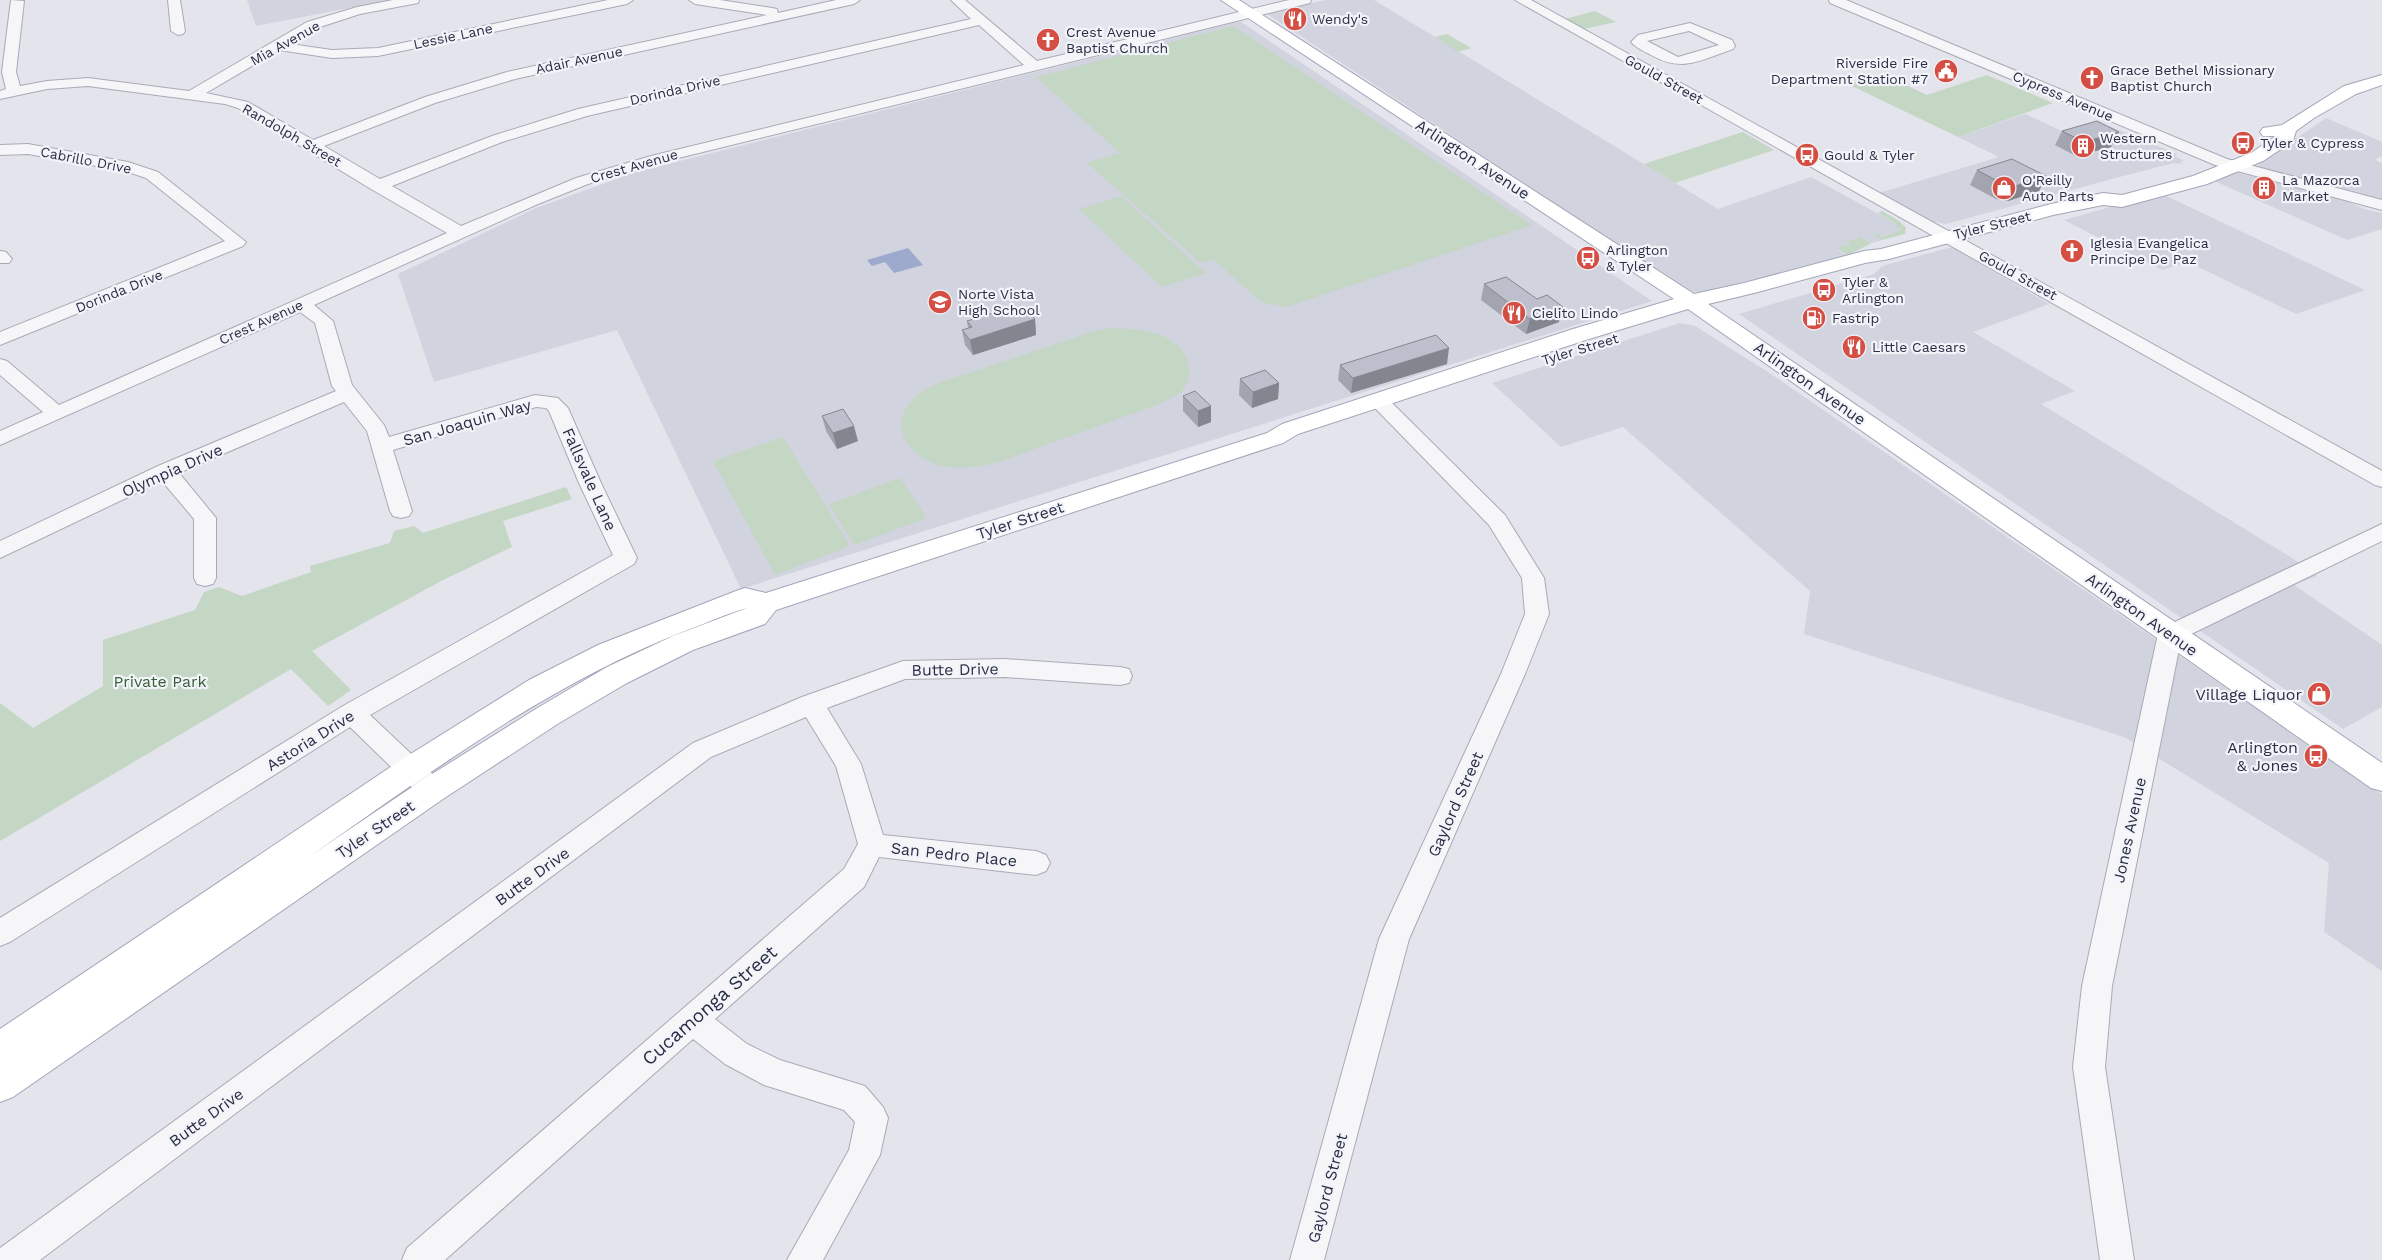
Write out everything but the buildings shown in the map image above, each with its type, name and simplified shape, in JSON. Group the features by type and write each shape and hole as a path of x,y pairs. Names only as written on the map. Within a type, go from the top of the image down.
{"main road":[{"name":"Arlington Avenue","path":"1229,0 1698,306 2382,779"},
{"name":"Tyler Street","path":"0,1084 422,780 539,688 608,652 745,598 766,602 1275,438 1290,429 1384,405 1535,348 1698,306 1876,264 1882,255 1948,236 2102,199 2122,201 2206,178 2229,164 2258,157 2287,137 2287,129 2308,114 2350,90 2382,80"},
{"name":"Tyler Street","path":"0,1049 422,780"}],"street":[{"path":"0,2 18,0 7,94"},
{"path":"174,0 178,31"},
{"name":"Mia Avenue","path":"192,95 312,25 357,11 413,0"},
{"name":"Lessie Lane","path":"278,46 332,54 378,52 627,0"},
{"path":"695,0 786,14"},
{"name":"Adair Avenue","path":"310,146 430,100 512,75 854,0"},
{"path":"957,0 1034,66"},
{"name":"Crest Avenue","path":"0,439 568,186 631,166 1305,0"},
{"name":"Gould Street","path":"1521,0 1948,236 2382,480"},
{"name":"Cypress Avenue","path":"1834,0 2229,164 2382,205"},
{"name":"Dorinda Drive","path":"377,186 496,139 582,112 980,21"},
{"path":"1628,59 1654,52 1677,61 1687,60 1725,49 1728,45 1699,29 1687,27 1643,38 1638,42 1654,52"},
{"name":"Randolph Street","path":"7,94 47,85 88,82 226,100 243,106 460,233"},
{"name":"Cabrillo Drive","path":"0,150 28,149 128,167 152,175 238,242"},
{"name":"Dorinda Drive","path":"0,339 238,242"},
{"path":"301,304 324,321 342,386 346,394 369,418 383,446 400,511"},
{"path":"0,365 57,413"},
{"name":"Olympia Drive","path":"0,550 165,471 346,394"},
{"name":"San Joaquin Way","path":"383,446 535,401 551,402"},
{"name":"Fallsvale Lane","path":"551,402 558,408 590,483 626,558"},
{"name":"Gaylord Street","path":"1307,1260 1394,939 1538,614 1533,578 1498,520 1384,405"},
{"path":"165,471 205,518 205,578"},
{"path":"2170,634 2382,532"},
{"name":"Astoria Drive","path":"0,933 352,713 626,558"},
{"name":"Jones Avenue","path":"2117,1260 2089,1067 2097,986 2170,634"},
{"name":"Butte Drive","path":"12,1260 702,750 811,704 903,670 1005,668 1120,676"},
{"path":"811,704 848,764 872,845"},
{"path":"352,713 422,780"},
{"name":"San Pedro Place","path":"872,845 1036,863"},
{"name":"Cucamonga Street","path":"419,1260 854,878 872,845"},
{"path":"694,1018 706,1031 736,1054 775,1074 854,1097 872,1118 864,1155 804,1260"}],"shaded area":[{"path":"247,0 390,0 256,26"},
{"path":"1326,0 1374,0 1718,209 1811,177 1897,224 1901,230 1882,237 1872,233 1882,240 1872,243 1863,238 1836,249 1848,255 1705,292 1690,292 1267,14"},
{"name":"Norte Vista High School","path":"1240,21 1652,301 741,589 617,330 434,382 398,274 536,208 636,172"},
{"path":"2025,114 2073,136 2109,126 2177,154 2175,156 2184,161 2180,162 2183,164 2174,163 1946,224 1928,221 1879,193 1999,157 1958,137"},
{"path":"2326,118 2382,142 2382,156 2375,160 2382,163 2382,201 2265,170 2259,166 2260,163"},
{"path":"2235,172 2335,196 2364,209 2382,213 2382,229 2347,240 2210,179"},
{"path":"2160,193 2365,290 2296,314 2188,262 2162,270 2064,220"},
{"path":"1952,247 2049,304 1973,332 2075,391 2041,404 2292,558 2317,576 2294,585 2382,645 2382,707 2343,729 1739,314 1874,274 1882,266"},
{"path":"1680,323 1695,326 1771,374 2382,794 2382,971 2324,932 2329,863 2124,737 1804,634 1810,591 1623,427 1561,447 1492,383"}],"green space":[{"path":"1595,11 1616,22 1584,29 1565,19"},
{"path":"1233,26 1532,225 1286,307 1261,302 1213,259 1201,263 1087,163 1120,153 1036,77"},
{"path":"1447,34 1471,48 1458,52 1435,37"},
{"path":"1882,74 1927,95 1987,75 2053,103 1958,137 1848,84"},
{"path":"1743,132 1774,150 1675,183 1644,164"},
{"path":"1121,196 1206,273 1162,287 1079,209"},
{"path":"1882,211 1899,221 1906,228 1905,234 1882,240 1872,234 1875,233 1882,237 1901,230 1896,226 1897,224 1878,213"},
{"path":"1860,237 1872,243 1848,255 1836,248 1850,244 1848,241"},
{"path":"1112,328 1152,332 1165,337 1178,346 1189,365 1188,380 1184,388 1177,395 1162,403 999,462 984,465 961,468 938,465 915,452 907,443 901,423 904,412 911,402 929,388 950,379 1091,332"},
{"path":"783,437 850,546 775,575 713,461"},
{"path":"900,478 927,518 854,545 829,504"},
{"name":"Private Park","path":"566,487 572,499 503,521 512,547 445,579 312,651 351,690 328,706 291,669 0,841 0,703 33,728 103,686 103,640 195,610 204,592 219,587 242,596 311,572 310,566 390,543 394,531 414,526 423,533"}],"water":[{"path":"908,248 923,265 894,273 885,262 872,266 867,260"}],"place":[{"name":"Wendy's","path":"1295,19"},
{"name":"Crest Avenue Baptist Church","path":"1048,40"},
{"name":"Riverside Fire Department Station #7","path":"1946,71"},
{"name":"Grace Bethel Missionary Baptist Church","path":"2092,78"},
{"name":"Tyler & Cypress","path":"2243,143"},
{"name":"Western Structures","path":"2083,146"},
{"name":"Gould & Tyler","path":"1807,155"},
{"name":"O'Reilly Auto Parts","path":"2004,188"},
{"name":"La Mazorca Market","path":"2264,188"},
{"name":"Iglesia Evangelica Principe De Paz","path":"2072,251"},
{"name":"Arlington & Tyler","path":"1588,258"},
{"name":"Tyler & Arlington","path":"1824,290"},
{"name":"Norte Vista High School","path":"940,302"},
{"name":"Cielito Lindo","path":"1514,313"},
{"name":"Fastrip","path":"1814,318"},
{"name":"Little Caesars","path":"1854,347"},
{"name":"Village Liquor","path":"2319,694"},
{"name":"Arlington & Jones","path":"2316,756"}]}
